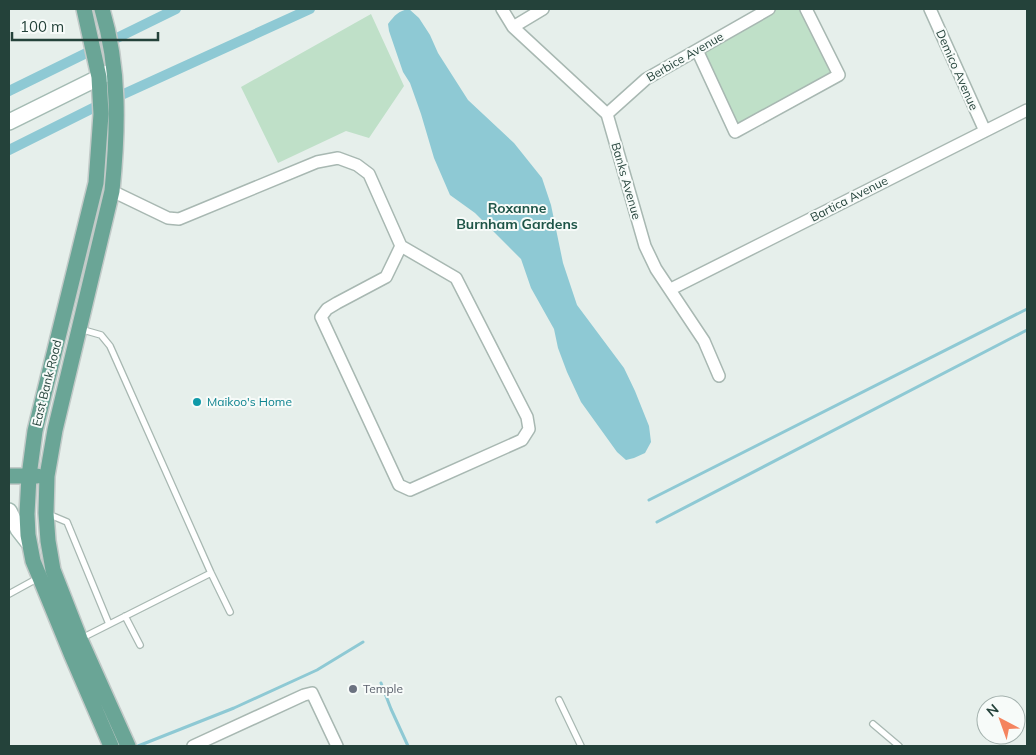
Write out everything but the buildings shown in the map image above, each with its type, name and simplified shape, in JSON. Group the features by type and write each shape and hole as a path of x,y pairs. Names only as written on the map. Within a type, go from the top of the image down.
{"main road":[{"name":"East Bank Road","path":"84,9 99,77 101,114 96,183 35,431 29,476 27,514 29,543 40,578 112,729 128,746"},
{"name":"East Bank Road","path":"105,10 115,70 117,110 116,152 112,191 55,430 47,476 46,513 53,570 112,729 111,746"},
{"path":"9,122 115,70"},
{"path":"9,476 47,476"},
{"path":"9,511 18,529 29,543"}],"street":[{"path":"502,9 513,27 607,114"},
{"path":"513,27 543,9"},
{"name":"Berbice Avenue","path":"607,114 646,79 769,9"},
{"path":"697,50 735,132 839,74 806,9"},
{"name":"Demico Avenue","path":"930,9 985,131"},
{"name":"Bartica Avenue","path":"671,289 1027,110"},
{"name":"Banks Avenue","path":"607,114 645,246 656,269 704,341 719,376"},
{"path":"112,191 168,218 179,219 317,162 338,158 357,165 369,174 401,246 456,278 527,417 529,429 522,440 410,490 399,485 321,317 327,309 386,277 401,246"},
{"path":"193,746 304,695 312,694 337,746"},
{"path":"220,735 226,746"}],"lane":[{"path":"78,328 101,335 110,346 230,612"},
{"path":"46,513 67,522 109,624"},
{"path":"80,639 211,573"},
{"path":"9,594 40,578"},
{"path":"125,616 140,645"},
{"path":"559,700 581,746"},
{"path":"873,724 899,746"}],"green space":[{"path":"769,9 806,9 839,75 735,132 697,50"},
{"path":"371,14 404,86 369,138 346,131 278,163 241,87"}],"water":[{"path":"409,9 419,18 430,35 438,53 468,100 514,143 542,178 551,205 563,263 577,305 624,368 649,426 651,442 645,453 626,460 617,452 581,402 558,348 554,329 531,288 521,259 475,213 450,195 434,158 421,114 410,83 403,72 389,31 388,24 393,18 399,12"}],"waterway":[{"path":"9,91 176,9"},
{"path":"9,150 93,108 310,9"},
{"path":"649,500 1027,309"},
{"path":"657,522 1027,330"},
{"path":"138,746 234,708 317,670 363,642"},
{"path":"381,683 408,746"}],"place":[{"name":"Maikoo's Home","path":"197,402"},
{"name":"Temple","path":"353,689"}],"district":[{"name":"Roxanne Burnham Gardens","path":"517,216"}]}
